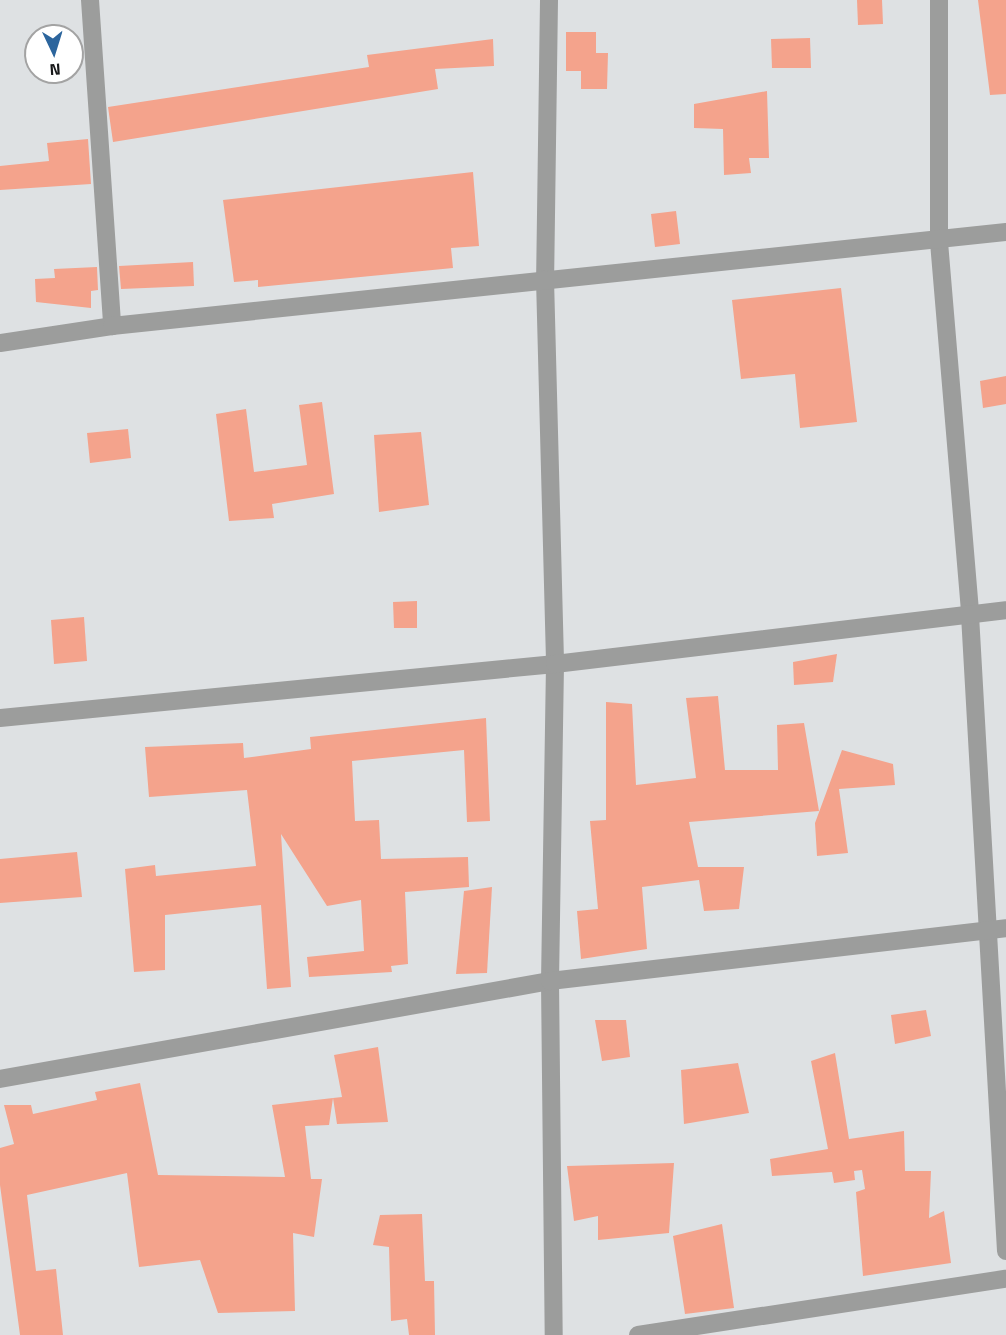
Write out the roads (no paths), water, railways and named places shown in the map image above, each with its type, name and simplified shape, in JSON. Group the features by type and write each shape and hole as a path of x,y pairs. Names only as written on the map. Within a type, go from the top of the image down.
{"street":[{"path":"90,0 112,326"},
{"path":"549,0 545,279 555,664 550,981 554,1335"},
{"path":"939,0 939,242 970,615 985,930 1006,1251"},
{"path":"0,343 112,326 545,279 939,242 1006,232"},
{"path":"0,718 555,664 1006,610"},
{"path":"0,1079 550,981 1006,928"},
{"path":"638,1335 1006,1279"}]}
